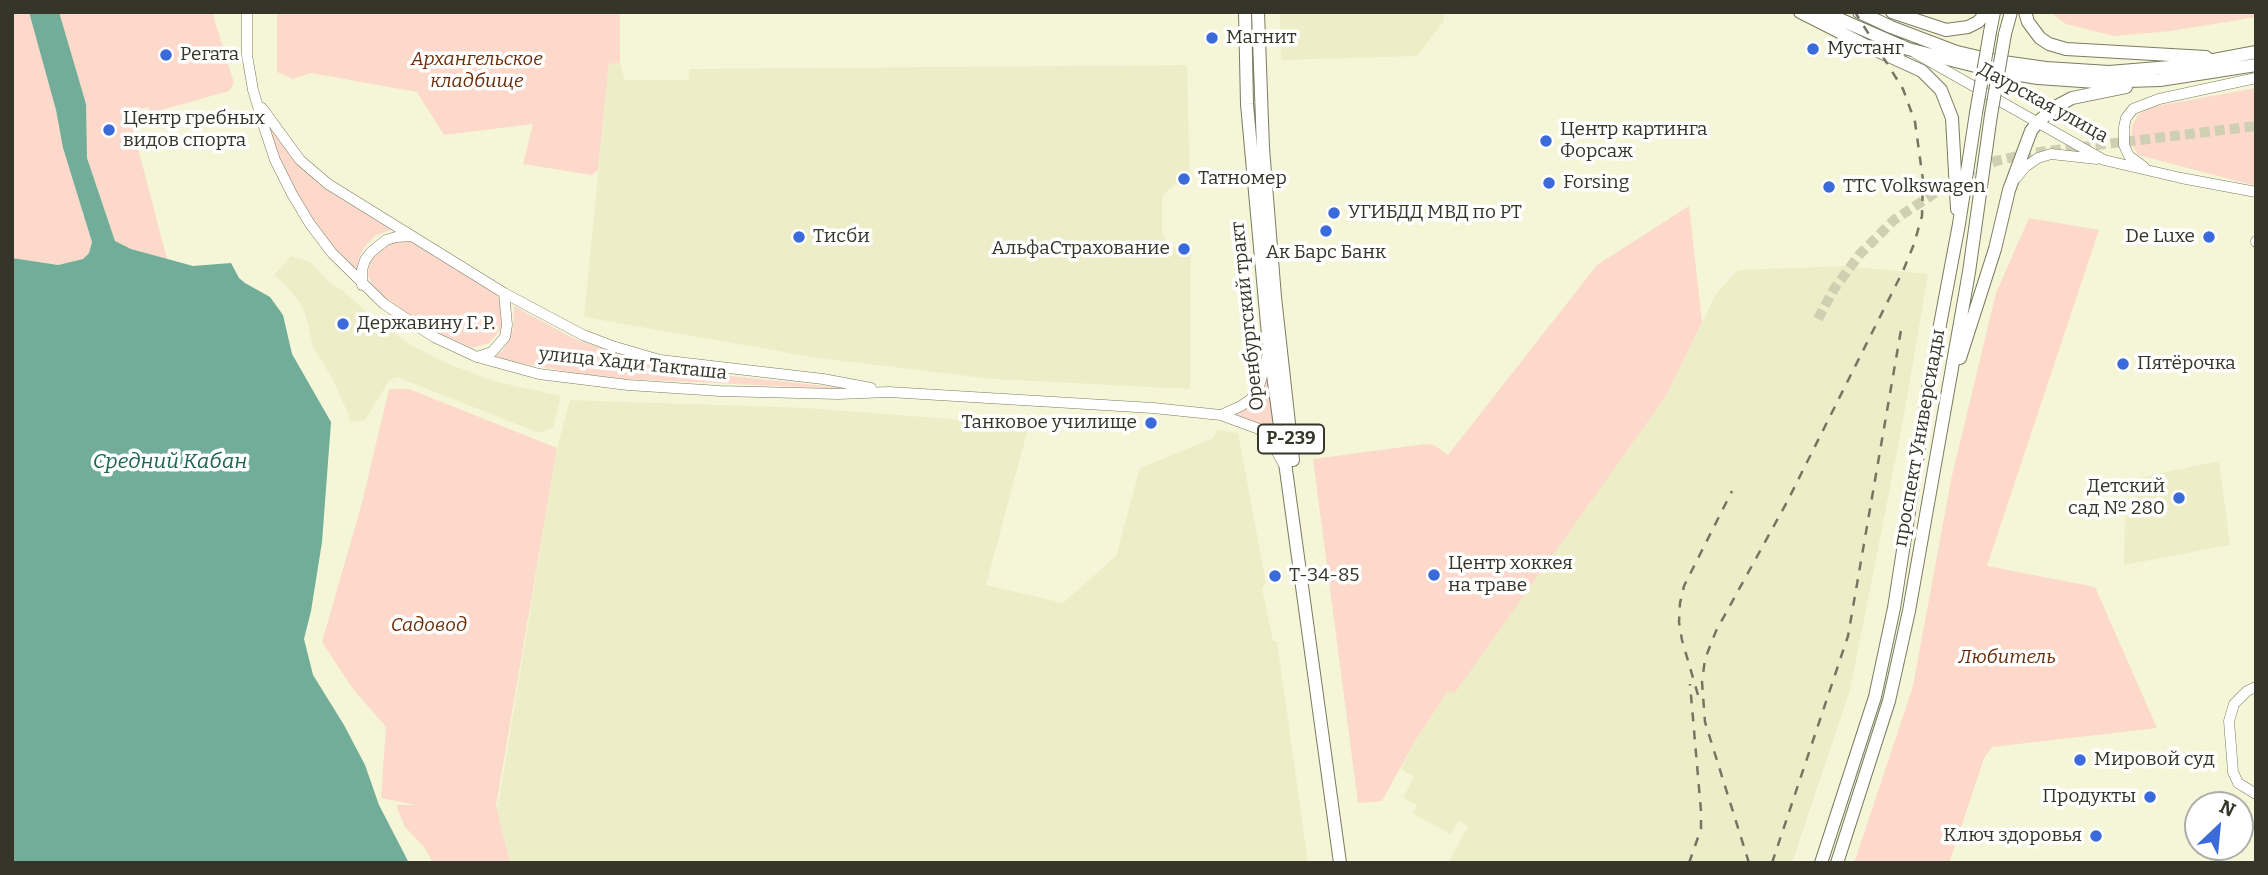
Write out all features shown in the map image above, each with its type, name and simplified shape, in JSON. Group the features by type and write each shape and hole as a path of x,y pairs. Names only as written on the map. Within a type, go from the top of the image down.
{"main road":[{"name":"Оренбургский тракт","path":"1245,12 1247,104 1269,346 1340,863"},
{"name":"Оренбургский тракт","path":"1258,12 1262,148 1275,297 1292,456 1348,863"},
{"path":"1800,12 1922,71 1941,90 1952,118 1954,191 1959,224"},
{"name":"Даурская улица","path":"1823,12 1908,49"},
{"path":"1859,12 1958,52 2021,65 2109,72 2182,66 2256,52"},
{"path":"1892,12 1946,30 1958,30 1978,22 1987,12"},
{"name":"проспект Универсиады","path":"1821,863 1875,697 1894,608 1929,383 1959,224 1994,12"},
{"name":"проспект Универсиады","path":"1837,863 1889,701 1909,611 1970,260 1991,115 2011,12"},
{"path":"2025,12 2028,23 2040,38 2066,49 2224,59"},
{"path":"1908,49 1995,71 2038,78 2096,82 2160,80"},
{"path":"1947,396 1995,249 2009,190 2026,139 2037,123 2055,107 2072,98 2160,80 2256,65"}],"street":[{"name":"улица Хади Такташа","path":"247,12 247,55 257,100 275,160 292,194 332,253 362,285 409,322 477,357 539,374 628,385 720,391 838,394 889,392 1153,408 1221,415 1259,429 1271,441 1286,470"},
{"name":"Даурская улица","path":"1908,49 2104,160 2235,190 2256,192"},
{"path":"2154,172 2129,156 2124,145 2126,118 2133,109 2159,99 2256,78"},
{"name":"улица Хади Такташа","path":"257,100 300,160 328,184 504,293 583,335 660,360 824,379 889,392"},
{"path":"2009,190 2025,167 2051,153 2104,160"},
{"path":"362,285 362,270 371,252 386,240 413,236"},
{"path":"477,357 492,352 505,337 507,325 504,293"},
{"path":"1221,415 1251,399 1259,387 1269,346"},
{"path":"2250,791 2238,783 2233,772 2229,721 2234,704 2247,691 2256,687"}],"shaded area":[{"path":"1280,12 1444,12 1444,21 1417,56 1281,60"},
{"path":"620,63 625,80 689,80 689,69 1187,65 1190,184 1174,185 1164,194 1162,233 1169,244 1178,249 1191,249 1190,389 993,379 818,358 584,317 609,64"},
{"path":"291,256 309,261 332,285 341,289 372,317 413,346 444,362 493,381 561,396 553,428 539,433 397,377 389,381 365,420 350,422 332,378 313,347 301,304 274,275"},
{"path":"1846,266 1928,274 1902,427 1850,690 1792,863 1448,863 1468,826 1458,821 1451,834 1413,814 1417,805 1403,798 1414,777 1401,769 1415,741 1448,690 1453,694 1666,396 1716,294 1738,270"},
{"path":"570,400 807,408 1029,425 986,585 1063,603 1116,556 1140,468 1213,438 1217,430 1238,433 1266,583 1262,588 1273,641 1277,641 1308,863 498,863 477,816 498,805 557,448"},
{"name":"Детский сад № 280","path":"2219,461 2230,545 2124,565 2125,520 2142,477"}],"green space":[{"name":"Центр гребных видов спорта","path":"12,12 29,12 56,110 63,148 92,242 89,253 83,259 58,265 12,258"},
{"name":"Центр гребных видов спорта","path":"59,12 212,12 234,83 229,91 151,113 148,107 129,114 167,259 131,249 115,241 87,158 70,52"},
{"name":"Архангельское кладбище","path":"277,12 620,12 620,63 609,64 598,170 592,175 523,164 533,124 444,135 417,92 311,73 293,79 277,72"},
{"path":"2050,12 2256,12 2256,17 2171,31 2114,36 2066,24"},
{"path":"2256,88 2256,186 2138,155 2131,143 2132,126 2146,108"},
{"path":"269,127 292,157 326,187 391,230 376,235 363,249 358,273 324,236 293,189 281,164"},
{"name":"Центр хоккея на траве","path":"1689,206 1702,322 1666,396 1454,694 1448,691 1415,741 1382,801 1358,803 1313,459 1426,444 1434,445 1448,455 1597,265"},
{"name":"Любитель","path":"2029,218 2099,230 1987,566 2095,587 2157,728 1992,747 1984,758 1949,863 1854,863 1913,686 1951,480 1996,293"},
{"path":"407,238 495,293 501,300 505,310 502,328 489,343 472,348 440,334 373,288 368,275 371,256 381,245"},
{"path":"514,306 573,338 653,363 721,375 864,390 627,379 507,361 492,355 501,352 506,345 513,329"},
{"path":"1266,372 1276,440 1262,424 1228,415 1239,411"},
{"name":"Садовод","path":"389,389 409,389 557,448 496,806 510,863 433,863 425,848 405,827 396,805 416,805 381,798 386,727 353,689 322,642 362,503"}],"water":[{"name":"Средний Кабан","path":"29,12 59,12 86,104 87,158 115,241 131,249 193,266 231,263 239,278 270,297 283,315 292,354 331,422 322,542 304,639 313,675 365,765 379,805 409,863 12,863 12,258 58,265 83,259 89,253 92,242 63,148 56,110"}],"tunnel":[{"path":"1818,319 1834,289 1860,254 1894,220 1965,173 1996,161 2032,153 2256,126"}],"railway":[{"path":"1749,863 1705,722 1702,682 1705,659 1716,631 1787,502 1903,271 1922,216 1923,180 1915,122 1903,89 1855,12"},
{"path":"1772,863 1848,636 1901,330"},
{"path":"1698,695 1682,640 1680,603 1684,586 1732,491"},
{"path":"1689,863 1701,829 1690,684"}],"place":[{"name":"Магнит","path":"1212,38"},
{"name":"Мустанг","path":"1813,49"},
{"name":"Регата","path":"166,55"},
{"name":"Центр гребных видов спорта","path":"109,130"},
{"name":"Центр картинга Форсаж","path":"1546,141"},
{"name":"Татномер","path":"1184,179"},
{"name":"Forsing","path":"1549,183"},
{"name":"ТТС Volkswagen","path":"1829,187"},
{"name":"УГИБДД МВД по РТ","path":"1334,213"},
{"name":"Ак Барс Банк","path":"1326,231"},
{"name":"Тисби","path":"799,237"},
{"name":"De Luxe","path":"2209,237"},
{"name":"АльфаСтрахование","path":"1184,249"},
{"name":"Державину Г. Р.","path":"343,324"},
{"name":"Пятёрочка","path":"2123,364"},
{"name":"Танковое училище","path":"1151,423"},
{"name":"Детский сад № 280","path":"2179,498"},
{"name":"Центр хоккея на траве","path":"1434,575"},
{"name":"T-34-85","path":"1275,576"},
{"name":"Мировой суд","path":"2080,760"},
{"name":"Продукты","path":"2150,797"},
{"name":"Ключ здоровья","path":"2096,836"}]}
